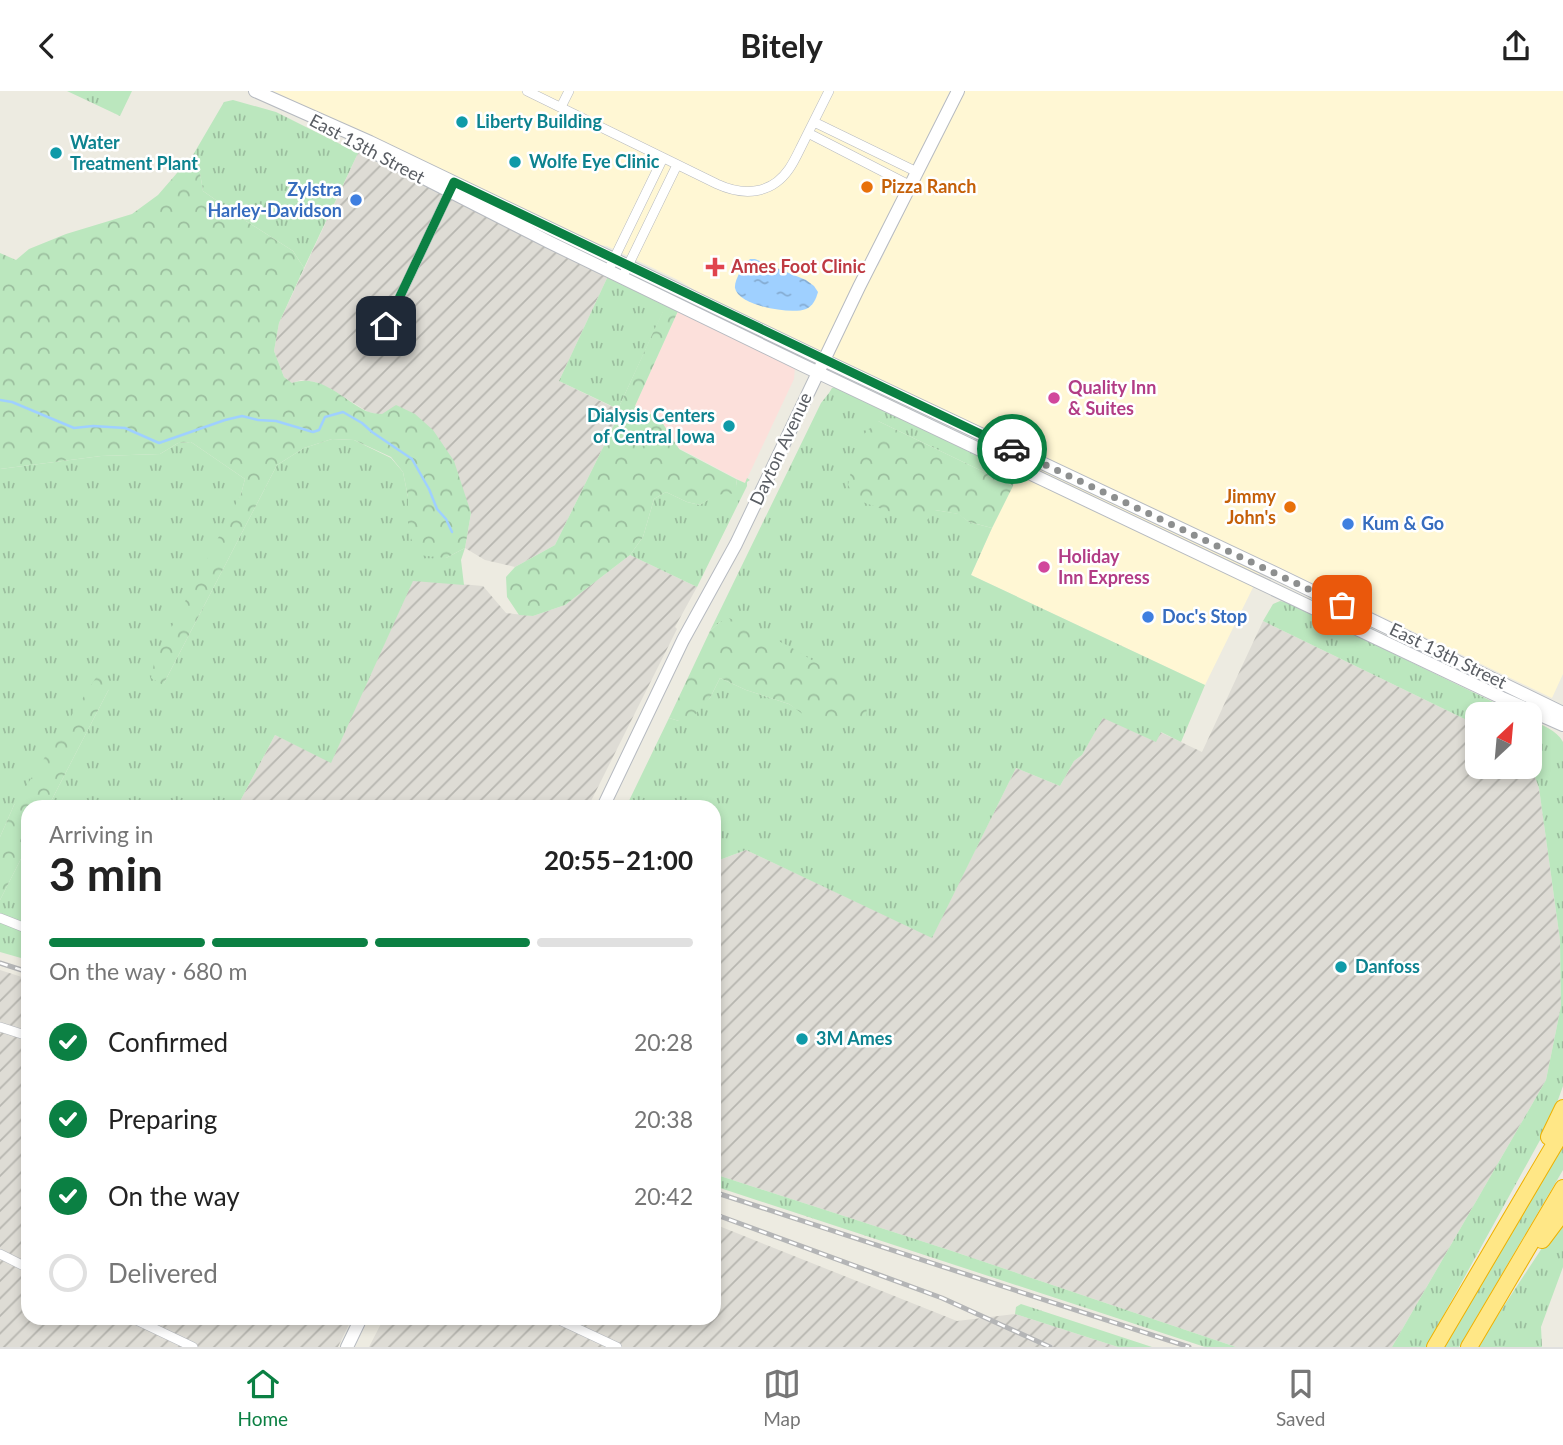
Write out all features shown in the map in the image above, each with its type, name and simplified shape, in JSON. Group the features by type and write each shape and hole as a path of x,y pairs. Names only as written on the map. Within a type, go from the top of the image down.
{"highway":[{"path":"1477,1276 1563,1108"},
{"path":"1435,1347 1563,1130"},
{"path":"1469,1347 1563,1188"},
{"path":"1493,1307 1563,1212"}],"main road":[{"name":"East 13th Street","path":"255,91 366,149 452,187 625,272 818,373 1563,725"},
{"name":"Dayton Avenue","path":"606,800 678,650 736,544 958,91"},
{"name":"East 13th Street","path":"625,272 824,360 1563,713"},
{"path":"347,1347 358,1325"}],"street":[{"path":"527,91 677,165 736,191 749,192 775,183 790,168 829,91"},
{"path":"561,107 569,91"},
{"path":"814,122 917,172"},
{"path":"808,133 911,186"},
{"path":"611,265 663,158"},
{"path":"625,272 677,165"},
{"path":"376,348 452,187"},
{"path":"0,918 21,926"},
{"path":"0,1027 21,1034"},
{"path":"0,1254 21,1264"},
{"path":"147,1325 193,1347"},
{"path":"570,1325 617,1347"}],"shaded area":[{"path":"273,91 950,91 867,260 878,266 964,91 1563,91 1563,674 1552,698 1266,561 1205,685 971,575 1029,453 714,302 680,281 607,246 598,245"},
{"path":"358,153 608,276 559,381 621,411 555,545 515,567 485,560 465,548 471,513 382,415 368,412 315,382 301,380 292,383 284,377 274,351 279,323"},
{"path":"678,311 795,367 794,379 745,483 679,448 660,419 635,406"},
{"path":"630,555 697,587 592,800 241,800 275,735 331,762 413,580 483,586 506,613 533,616 565,605"},
{"path":"1263,621 1465,719 1465,779 1536,779 1560,940 1561,1006 1546,1080 1392,1347 1236,1347 721,1176 721,859 746,850 932,937 1016,768 1060,786 1074,761 1082,755 1103,717 1155,741 1160,732 1202,752"},
{"path":"0,970 21,977 21,1325 349,1325 338,1347 0,1347"},
{"path":"721,1227 957,1321 1015,1314 1118,1347 369,1347 380,1325 721,1325"}],"green space":[{"path":"67,91 132,91 120,116"},
{"path":"233,100 276,112 358,153 304,268 293,251 203,191 200,173 194,164 177,173 193,155 224,102"},
{"path":"194,164 200,173 203,191 293,251 304,268 279,323 274,351 284,377 292,383 312,381 322,384 366,411 382,414 396,405 415,414 433,430 454,461 471,513 465,548 446,558 418,555 408,531 408,497 403,472 391,457 354,440 332,439 304,448 277,465 163,685 151,678 155,659 241,494 245,479 191,442 178,443 160,454 101,456 0,469 0,253 16,260 29,249 66,234 132,214 158,195 177,173"},
{"path":"608,276 670,307 663,312 618,409 559,381"},
{"path":"670,307 678,311 635,406 660,419 679,449 736,479 737,486 733,494 720,495 700,505 666,492 654,499 643,537 630,555 565,605 533,616 519,615 507,597 506,577 515,567 555,545 621,411 618,409 663,311"},
{"path":"836,387 1011,471 1014,477 1013,486 878,421 935,510 959,514 969,522 992,528 971,575 1205,685 1181,742 1161,732 1156,742 1103,718 1060,786 1016,768 932,938 746,850 721,859 721,800 629,800 669,718 679,721 710,698 720,678 789,704 803,713 720,622 710,631 821,403 832,388"},
{"path":"878,421 1013,486 992,528 969,522 958,514 935,510 924,524 857,500 848,485 853,462 864,434"},
{"path":"332,439 354,440 391,458 403,472 408,497 408,531 446,558 465,548 461,560 464,585 413,581 331,763 275,735 241,800 52,800 109,689 14,805 0,837 0,469 101,456 160,454 178,443 191,442 245,479 163,685 277,465 304,448"},
{"path":"747,478 750,480 697,587 630,555 643,537 654,499 666,492 700,505 737,486 736,479 745,483"},
{"path":"1280,601 1289,603 1493,702 1465,702 1465,719 1263,621 1273,604"},
{"path":"729,618 789,646 841,678 866,699 867,719 846,725 819,726 789,704 720,678 710,698 689,721 669,718 710,631"},
{"path":"97,676 107,676 109,689 52,800 21,800 21,859 0,900 0,837 14,805"},
{"path":"1542,725 1553,731 1563,742 1563,1086 1550,1122 1426,1347 1392,1347 1546,1080 1561,1006 1560,940 1536,779 1542,779"},
{"path":"21,859 21,958 0,952 0,900"},
{"path":"1563,1145 1563,1170 1459,1347 1444,1347"},
{"path":"721,1176 1236,1347 1205,1347 721,1188"},
{"path":"1563,1216 1563,1267 1541,1327 1542,1347 1477,1347"},
{"path":"1021,1304 1152,1347 1118,1347 1015,1314 1016,1307"}],"water":[{"path":"750,259 806,280 818,292 814,302 806,309 789,311 745,300 738,294 735,284"}],"waterway":[{"path":"0,400 12,402 74,428 125,428 159,443 242,416 276,421 313,432 319,430 325,417 343,412 412,459 437,509 452,532"}],"railway":[{"path":"0,963 21,970"},
{"path":"721,1194 1189,1347"},
{"path":"721,1217 942,1298 1050,1347"}],"way so far":[{"path":"1012,449 1342,605"}],"place":[{"name":"Liberty Building","path":"462,122"},
{"name":"Water Treatment Plant","path":"56,153"},
{"name":"Wolfe Eye Clinic","path":"515,162"},
{"name":"Pizza Ranch","path":"867,187"},
{"name":"Zylstra Harley-Davidson","path":"356,200"},
{"name":"Ames Foot Clinic","path":"715,267"},
{"name":"Quality Inn & Suites","path":"1054,398"},
{"name":"Dialysis Centers of Central Iowa","path":"729,426"},
{"name":"Jimmy John's","path":"1290,507"},
{"name":"Kum & Go","path":"1348,524"},
{"name":"Holiday Inn Express","path":"1044,567"},
{"name":"Doc's Stop","path":"1148,617"},
{"name":"Danfoss","path":"1341,967"},
{"name":"3M Ames","path":"802,1039"}],"route":[{"path":"386,326 454,182 1012,449"}]}
